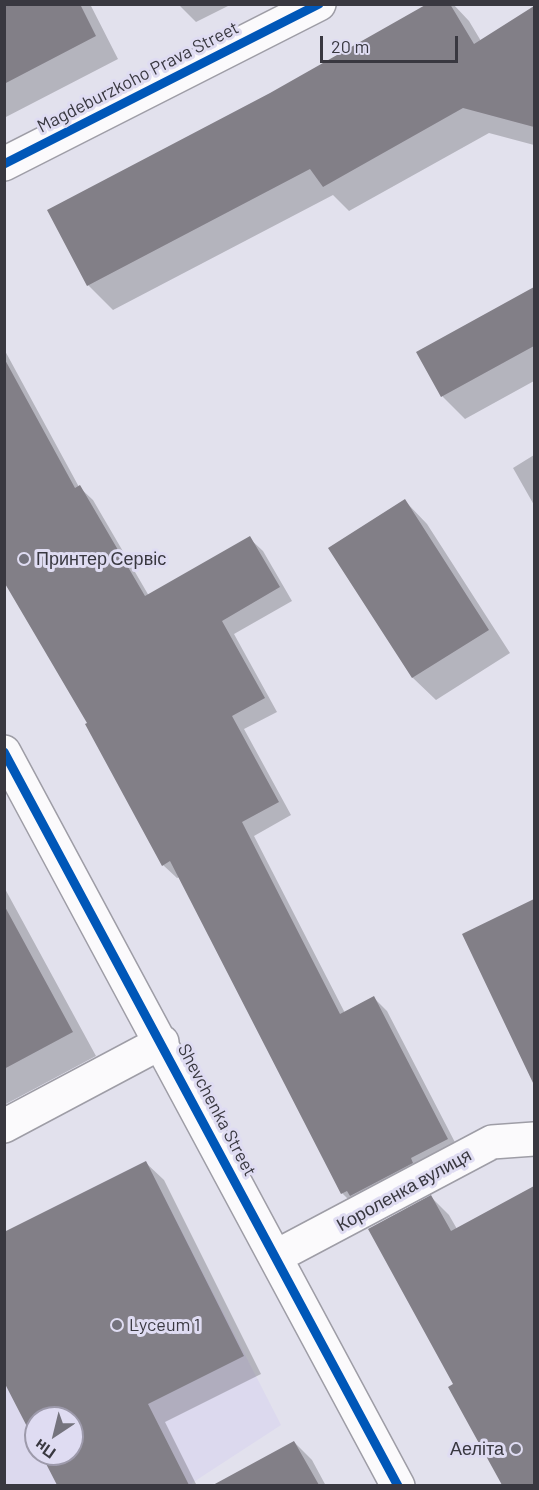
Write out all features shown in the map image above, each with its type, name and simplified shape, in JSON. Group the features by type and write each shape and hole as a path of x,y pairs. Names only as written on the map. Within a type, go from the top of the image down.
{"street":[{"name":"Magdeburzkoho Prava Street","path":"4,164 319,4"},
{"name":"Shevchenka Street","path":"4,752 162,1042 398,1485"},
{"path":"4,1126 162,1042"},
{"name":"Короленка вулиця","path":"277,1256 492,1142 534,1139"}],"shaded area":[{"name":"Lyceum 1","path":"146,1161 281,1425 192,1483 193,1485 5,1486 5,1232"}],"building":[{"path":"4,4 80,4 96,36 4,84"},
{"path":"427,4 450,4 474,44 534,6 534,127 463,108 323,187 310,169 87,286 47,210 270,93"},
{"path":"534,287 534,346 441,397 416,352"},
{"path":"4,358 75,488 80,485 145,596 250,536 280,587 222,621 265,698 232,716 279,802 242,822 340,1014 374,996 448,1139 411,1158 413,1163 350,1196 347,1191 341,1194 170,861 162,866 85,724 87,723 4,582"},
{"path":"405,499 489,630 412,678 328,548"},
{"path":"534,899 534,1085 462,934"},
{"path":"4,905 73,1032 4,1069"},
{"name":"Lyceum 1","path":"146,1161 244,1356 148,1404 189,1485 57,1485 47,1466 84,1466 84,1406 24,1406 24,1421 4,1382 4,1232"},
{"path":"534,1186 534,1485 502,1485 448,1387 453,1384 368,1229 431,1195 451,1231"},
{"path":"294,1441 319,1485 213,1485"}],"cycle path":[{"path":"4,164 319,4"},
{"path":"4,752 398,1486"}],"place":[{"name":"Принтер Сервіс","path":"24,559"},
{"name":"Lyceum 1","path":"117,1325"},
{"name":"Аеліта","path":"516,1449"}]}
